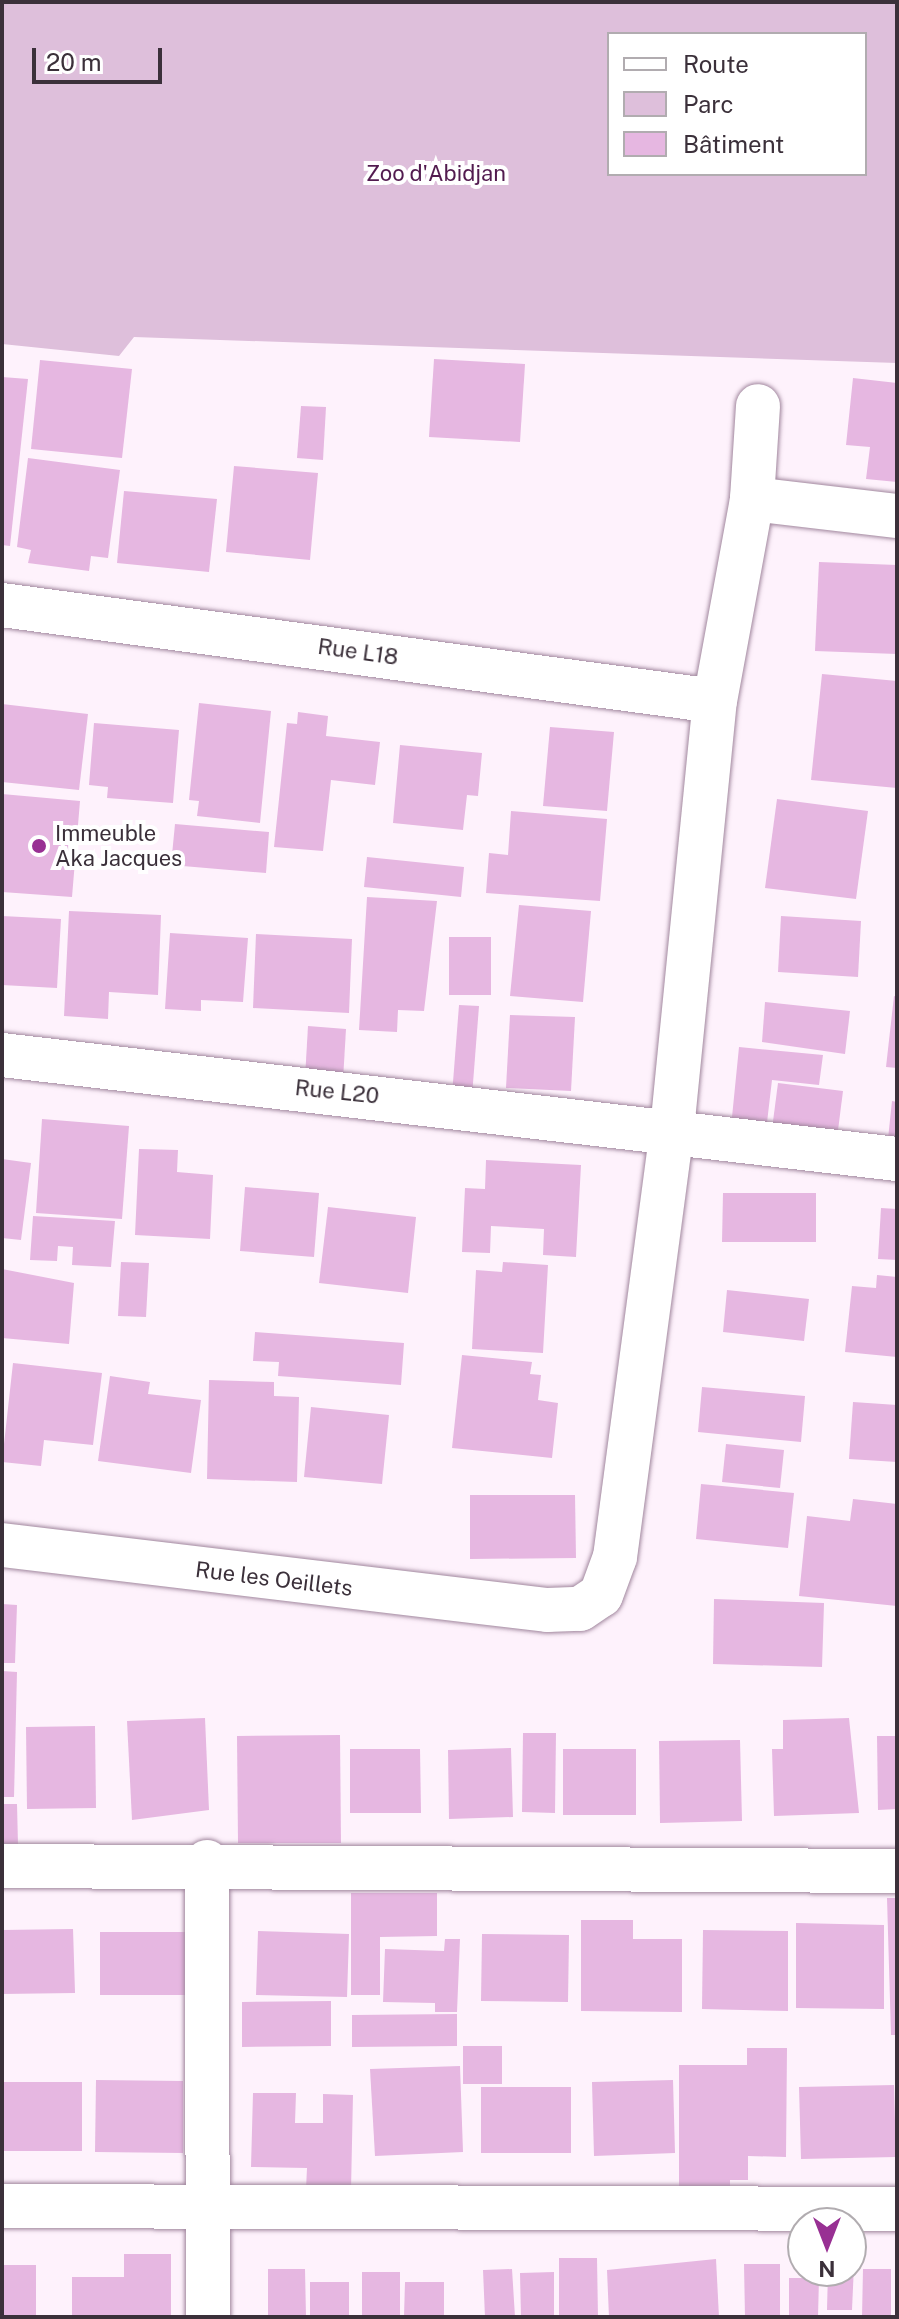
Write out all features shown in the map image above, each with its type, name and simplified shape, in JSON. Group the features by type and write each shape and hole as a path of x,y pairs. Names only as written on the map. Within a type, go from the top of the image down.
{"street":[{"name":"Rue les Oeillets","path":"2,1545 547,1610 580,1609 612,1577 672,1130 715,701 752,499 758,406"},
{"path":"752,499 897,516"},
{"name":"Rue L18","path":"2,605 715,701"},
{"name":"Rue L20","path":"2,1055 672,1130 897,1159"},
{"path":"207,1862 208,2317"},
{"path":"2,1866 207,1862 897,1871"},
{"path":"2,2206 208,2203 897,2209"}],"green space":[{"name":"Zoo d'Abidjan","path":"2,2 897,2 897,363 134,337 119,356 2,344"}],"building":[{"path":"434,359 525,364 520,442 429,437"},
{"path":"40,360 132,369 122,458 31,449"},
{"path":"2,377 28,379 10,546 2,545"},
{"path":"853,378 897,383 897,482 866,479 870,447 846,445"},
{"path":"301,406 326,407 323,460 297,458"},
{"path":"28,458 120,470 108,558 91,556 89,571 28,563 31,550 17,547"},
{"path":"234,466 318,473 310,560 226,552"},
{"path":"124,491 217,499 209,572 117,563"},
{"path":"819,562 897,565 897,654 815,651"},
{"path":"822,674 897,681 897,788 811,780"},
{"path":"199,703 271,711 260,823 197,816 199,801 189,800"},
{"path":"2,704 88,714 79,790 2,782"},
{"path":"298,712 328,716 326,736 380,742 375,785 331,780 323,851 274,847 287,723 297,724"},
{"path":"94,723 179,730 173,803 107,798 108,787 89,785"},
{"path":"550,727 614,732 607,811 543,806"},
{"path":"400,745 482,753 478,796 467,795 463,830 393,823"},
{"name":"Immeuble Aka Jacques","path":"2,794 80,801 72,897 2,892"},
{"path":"777,799 868,811 856,899 765,888"},
{"path":"511,811 607,819 600,901 486,893 489,853 508,855"},
{"path":"175,824 269,832 266,873 171,865"},
{"path":"367,857 464,867 461,897 364,887"},
{"path":"367,897 437,901 424,1011 398,1010 397,1032 359,1030"},
{"path":"519,905 591,911 583,1002 510,996"},
{"path":"69,911 161,915 158,995 109,992 108,1019 64,1016"},
{"path":"2,916 61,919 57,988 2,985"},
{"path":"781,916 861,921 858,977 778,972"},
{"path":"170,933 248,938 243,1002 201,1000 201,1011 165,1009"},
{"path":"256,934 352,939 349,1013 253,1008"},
{"path":"449,937 491,937 491,995 449,995"},
{"path":"894,996 897,997 897,1068 886,1067"},
{"path":"765,1002 850,1011 845,1054 762,1042"},
{"path":"459,1005 479,1006 472,1096 452,1095"},
{"path":"510,1015 575,1017 571,1091 506,1088"},
{"path":"308,1026 346,1029 343,1080 305,1078"},
{"path":"739,1047 823,1055 819,1085 772,1080 766,1131 731,1127"},
{"path":"778,1083 843,1091 837,1138 772,1129"},
{"path":"892,1101 897,1102 897,1149 887,1148"},
{"path":"42,1119 129,1126 122,1219 36,1213"},
{"path":"139,1149 178,1150 177,1172 213,1175 210,1239 135,1235"},
{"path":"2,1159 31,1163 21,1240 2,1238"},
{"path":"486,1160 581,1165 576,1257 543,1255 544,1229 491,1226 490,1253 462,1252 465,1188 485,1189"},
{"path":"245,1187 319,1193 314,1257 240,1251"},
{"path":"723,1193 816,1193 816,1242 722,1242"},
{"path":"328,1207 416,1217 408,1293 319,1283"},
{"path":"881,1208 897,1209 897,1260 878,1259"},
{"path":"33,1216 115,1221 111,1267 72,1265 73,1247 58,1246 57,1261 30,1260"},
{"path":"121,1262 149,1263 146,1317 118,1316"},
{"path":"503,1262 548,1265 543,1353 472,1349 476,1270 502,1272"},
{"path":"2,1269 74,1283 69,1344 2,1338"},
{"path":"877,1275 897,1277 897,1357 845,1352 852,1286 876,1288"},
{"path":"727,1290 809,1299 804,1341 723,1332"},
{"path":"255,1332 404,1343 401,1385 278,1376 279,1362 253,1361"},
{"path":"462,1355 532,1362 530,1374 541,1375 538,1400 558,1403 552,1458 452,1448"},
{"path":"13,1363 102,1373 93,1445 44,1440 41,1466 2,1462"},
{"path":"110,1376 150,1382 148,1394 201,1400 191,1473 98,1461"},
{"path":"209,1380 274,1382 274,1396 299,1397 297,1482 207,1479"},
{"path":"702,1387 805,1396 801,1442 698,1432"},
{"path":"853,1402 897,1405 897,1462 849,1459"},
{"path":"311,1407 389,1415 382,1484 304,1477"},
{"path":"726,1444 784,1450 780,1488 722,1482"},
{"path":"701,1484 794,1493 788,1548 696,1539"},
{"path":"470,1495 575,1495 576,1558 470,1559"},
{"path":"853,1499 897,1504 897,1606 799,1596 807,1516 850,1521"},
{"path":"714,1599 824,1603 822,1667 713,1664"},
{"path":"2,1604 17,1605 15,1663 2,1663"},
{"path":"2,1671 17,1672 14,1797 2,1797"},
{"path":"205,1718 209,1810 132,1820 127,1721"},
{"path":"849,1718 859,1813 774,1816 772,1749 783,1749 783,1720"},
{"path":"95,1726 96,1808 27,1809 26,1727"},
{"path":"523,1733 556,1733 555,1813 522,1812"},
{"path":"340,1735 341,1843 238,1843 237,1736"},
{"path":"877,1736 897,1736 897,1809 878,1810"},
{"path":"740,1740 742,1821 660,1823 659,1741"},
{"path":"511,1748 513,1817 449,1819 448,1750"},
{"path":"350,1749 420,1749 421,1813 350,1813"},
{"path":"563,1749 636,1749 636,1815 563,1815"},
{"path":"2,1804 17,1804 18,1845 2,1845"},
{"path":"351,1893 437,1893 437,1936 380,1937 380,1995 351,1995"},
{"path":"887,1898 897,1898 897,2035 891,2035"},
{"path":"581,1920 633,1920 633,1939 682,1939 682,2012 581,2011"},
{"path":"796,1923 884,1925 884,2009 796,2008"},
{"path":"73,1929 75,1993 2,1994 2,1930"},
{"path":"703,1930 788,1931 788,2011 702,2009"},
{"path":"258,1931 349,1934 347,1997 256,1995"},
{"path":"100,1932 195,1932 195,1995 100,1995"},
{"path":"482,1934 569,1935 568,2002 481,2001"},
{"path":"445,1939 460,1939 457,2012 435,2012 435,2003 383,2002 385,1949 444,1951"},
{"path":"331,2001 331,2046 242,2047 242,2002"},
{"path":"457,2014 457,2046 352,2047 352,2015"},
{"path":"463,2046 502,2046 502,2084 463,2084"},
{"path":"747,2048 787,2048 786,2157 748,2156 748,2180 730,2180 730,2193 679,2192 679,2065 747,2065"},
{"path":"460,2066 463,2152 375,2156 370,2069"},
{"path":"96,2080 183,2081 183,2153 95,2152"},
{"path":"673,2080 675,2153 594,2156 592,2082"},
{"path":"2,2082 82,2082 82,2151 2,2151"},
{"path":"894,2085 896,2157 801,2159 799,2087"},
{"path":"481,2087 571,2087 571,2153 481,2153"},
{"path":"253,2093 296,2093 295,2123 323,2123 323,2094 353,2095 351,2190 306,2189 307,2168 251,2167"},
{"path":"124,2254 171,2254 171,2317 72,2317 72,2277 124,2277"},
{"path":"559,2258 597,2258 598,2317 559,2317"},
{"path":"716,2259 719,2317 609,2317 607,2270"},
{"path":"744,2264 780,2264 780,2317 745,2317"},
{"path":"2,2265 36,2265 36,2317 2,2317"},
{"path":"268,2269 305,2269 306,2317 268,2317"},
{"path":"512,2269 515,2317 485,2317 483,2270"},
{"path":"867,2269 891,2269 891,2317 862,2317 863,2287 867,2287"},
{"path":"362,2272 400,2272 400,2317 362,2317"},
{"path":"554,2272 554,2317 521,2317 520,2273"},
{"path":"310,2282 349,2282 349,2317 310,2317"},
{"path":"405,2282 444,2282 444,2317 404,2317"},
{"path":"789,2287 819,2287 818,2317 789,2317"},
{"path":"828,2287 853,2287 852,2310 827,2310"}],"place":[{"name":"Immeuble Aka Jacques","path":"39,846"}]}
